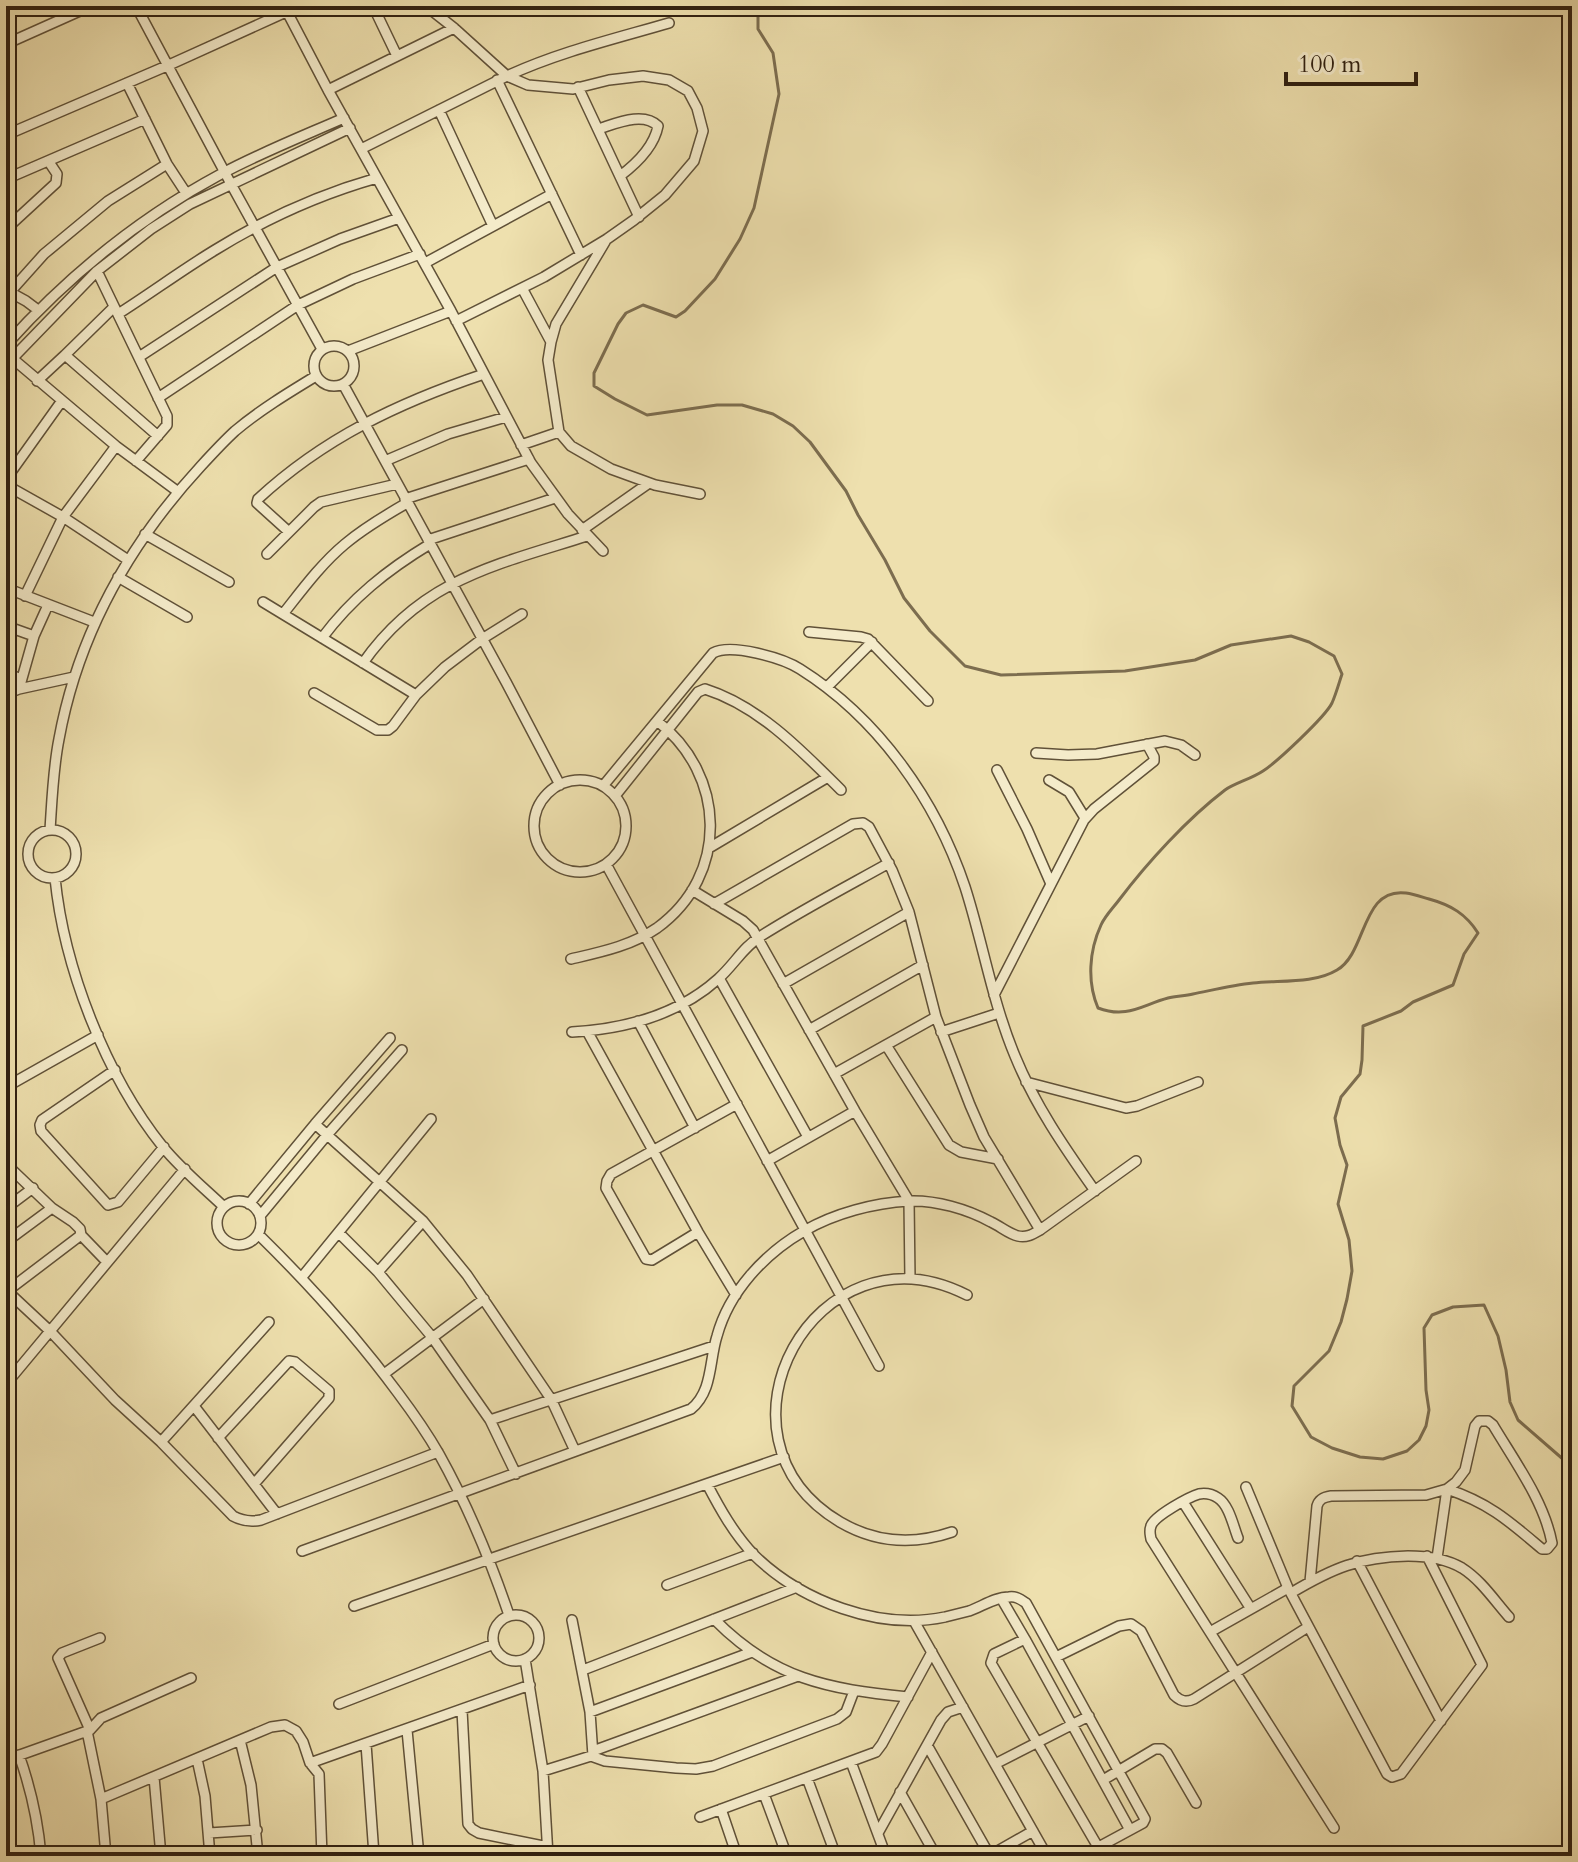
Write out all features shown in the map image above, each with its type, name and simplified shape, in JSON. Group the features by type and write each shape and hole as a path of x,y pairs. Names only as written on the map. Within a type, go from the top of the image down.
{"street":[{"path":"6,44 91,6"},
{"path":"136,6 322,349"},
{"path":"373,6 397,56"},
{"path":"426,6 454,28 502,78 581,255"},
{"path":"7,131 169,65 285,9 529,459 555,498 603,551"},
{"path":"361,149 502,78 545,60 669,23"},
{"path":"328,90 454,28"},
{"path":"348,351 454,316 522,288 639,217 665,195 694,161 703,131 697,108 688,91 669,80 643,76 573,89 528,85 502,78"},
{"path":"127,83 167,164 186,193"},
{"path":"578,87 639,217"},
{"path":"439,110 493,226"},
{"path":"6,345 88,263 186,193 344,118"},
{"path":"6,179 145,119"},
{"path":"598,129 637,119 653,121 658,126 656,136 646,151 620,176"},
{"path":"177,491 8,359 97,271 164,221 190,204 350,128"},
{"path":"6,229 56,183 57,174 49,162"},
{"path":"38,310 8,291 44,254 108,201 167,164"},
{"path":"37,381 116,310 216,250 279,215 354,184 377,178"},
{"path":"158,398 298,305 353,279 422,258 493,226 552,194"},
{"path":"139,357 277,267 340,239 399,218"},
{"path":"607,239 556,324 551,342 548,360 559,432 577,451 611,469 649,483 700,494"},
{"path":"97,271 165,411 167,422 136,461"},
{"path":"522,288 551,342"},
{"path":"335,345 348,351 354,363 351,376 343,384 330,386 319,381 313,370 314,358 322,349 335,345"},
{"path":"65,355 158,436"},
{"path":"289,532 258,506 258,499 284,476 314,453 364,423 484,374"},
{"path":"50,830 52,783 59,738 74,677 94,622 118,577 177,491 235,431 316,376"},
{"path":"343,384 560,785"},
{"path":"61,402 6,482 128,560"},
{"path":"385,461 448,434 506,417"},
{"path":"521,445 559,432"},
{"path":"25,596 63,517 116,446"},
{"path":"283,614 344,544 406,501 529,459"},
{"path":"363,663 382,638 403,618 451,583 585,533 649,483"},
{"path":"267,554 321,502 397,484"},
{"path":"322,638 366,589 429,542 555,498"},
{"path":"145,534 229,582"},
{"path":"118,577 187,617"},
{"path":"6,588 94,622"},
{"path":"263,602 416,695"},
{"path":"20,684 34,636 48,605"},
{"path":"314,693 377,730 384,731 393,726 416,695 445,667 522,614"},
{"path":"6,626 34,636"},
{"path":"809,632 861,637 872,642 928,701"},
{"path":"827,687 872,642"},
{"path":"603,786 713,653 719,650 776,658 827,687 882,740 933,814 965,886 999,1013 1026,1082 1055,1133 1095,1191"},
{"path":"6,673 20,684"},
{"path":"6,694 20,684 74,677"},
{"path":"615,796 698,692 707,689 775,728 841,790"},
{"path":"571,959 616,948 645,936 672,916 702,872 709,848 710,814 701,778 684,746 657,721"},
{"path":"1036,753 1097,754 1160,741 1176,743 1195,755"},
{"path":"994,995 1085,818 1153,762 1154,757 1147,744"},
{"path":"997,770 1051,884"},
{"path":"709,848 828,777"},
{"path":"1049,780 1069,792 1085,818"},
{"path":"572,781 603,786 615,796 625,816 626,832 621,847 606,864 592,870 568,870 548,859 539,846 534,824 537,809 546,796 560,785 572,781"},
{"path":"714,904 856,823 869,827 889,863 909,912 936,1017 979,1126 1040,1230"},
{"path":"50,830 71,839 76,854 71,869 55,878 35,871 28,857 31,842 36,836 50,830"},
{"path":"572,1032 638,1021 682,1004 719,978 758,938 889,863"},
{"path":"606,864 879,1366"},
{"path":"55,878 58,909 80,991 115,1070 142,1117 164,1147 224,1207"},
{"path":"692,890 748,925 758,938 909,1201 910,1279"},
{"path":"783,984 909,912"},
{"path":"809,1030 923,965"},
{"path":"719,978 808,1137"},
{"path":"941,1032 999,1013"},
{"path":"834,1074 936,1017"},
{"path":"638,1021 695,1128"},
{"path":"587,1031 736,1295"},
{"path":"6,1087 98,1035"},
{"path":"249,1204 390,1038"},
{"path":"886,1045 946,1142 961,1152 998,1159"},
{"path":"260,1216 402,1050"},
{"path":"115,1070 42,1120 41,1131 108,1205 118,1202 164,1147"},
{"path":"1026,1082 1126,1108 1198,1082"},
{"path":"698,1232 648,1261 606,1184 611,1174 737,1104"},
{"path":"767,1161 855,1111"},
{"path":"302,1277 431,1119"},
{"path":"315,1124 423,1221 467,1275 551,1399 575,1451"},
{"path":"302,1551 691,1409 705,1393 714,1346 724,1315 736,1295 760,1264 805,1230 860,1209 909,1201 963,1210 1019,1236 1031,1236 1136,1161"},
{"path":"6,1164 52,1208 73,1222 107,1262"},
{"path":"6,1384 185,1169"},
{"path":"6,1203 13,1203 33,1188"},
{"path":"236,1201 249,1204 260,1216 258,1234 247,1243 232,1244 221,1235 217,1220 224,1207 236,1201"},
{"path":"6,1242 52,1208"},
{"path":"378,1272 423,1221"},
{"path":"339,1233 378,1272 432,1337 490,1420 516,1474"},
{"path":"258,1234 343,1323 423,1427 490,1558 509,1615"},
{"path":"81,1235 6,1291 51,1332 233,1516 255,1521 438,1452"},
{"path":"952,1532 930,1539 896,1540 873,1536 831,1516 811,1499 784,1457 776,1410 778,1385 785,1362 803,1330 842,1297 876,1283 910,1279 947,1286 967,1295"},
{"path":"384,1374 484,1299"},
{"path":"161,1442 269,1322"},
{"path":"490,1420 714,1346"},
{"path":"218,1438 289,1361 296,1363 329,1391 329,1398 254,1484"},
{"path":"194,1406 277,1514"},
{"path":"1310,1582 1317,1506 1322,1499 1331,1496 1426,1495 1447,1489 1465,1470 1475,1426 1479,1421 1488,1421 1493,1425 1540,1508 1551,1546 1542,1549 1495,1510 1447,1489"},
{"path":"354,1606 784,1457"},
{"path":"707,1484 735,1532 753,1553 773,1572 834,1605 873,1617 914,1621 942,1618 1011,1596 1026,1603 1145,1819 1143,1823 1082,1856"},
{"path":"1246,1487 1308,1627 1389,1776 1396,1778 1482,1668 1482,1662 1432,1557 1447,1489"},
{"path":"1238,1538 1226,1507 1219,1498 1204,1493 1156,1519 1150,1534 1334,1828"},
{"path":"1183,1502 1251,1609"},
{"path":"667,1585 753,1553"},
{"path":"1210,1632 1331,1571 1357,1561 1385,1557 1432,1557 1455,1564 1470,1574 1509,1617"},
{"path":"1357,1561 1441,1721"},
{"path":"583,1670 797,1587"},
{"path":"1001,1598 1130,1830"},
{"path":"509,1615 531,1619 539,1633 537,1648 518,1661 503,1657 494,1644 497,1624 509,1615"},
{"path":"714,1619 752,1652 798,1676 854,1691 908,1697"},
{"path":"572,1620 590,1712 593,1753"},
{"path":"914,1621 1047,1856"},
{"path":"1056,1657 1119,1626 1135,1626 1141,1631 1174,1695 1187,1702 1308,1627"},
{"path":"100,1638 62,1653 58,1662 88,1730 101,1799 106,1856"},
{"path":"1025,1639 994,1654 991,1663 1098,1847"},
{"path":"1031,1650 1048,1641"},
{"path":"339,1704 494,1644"},
{"path":"590,1712 752,1652"},
{"path":"700,1817 873,1754 932,1652"},
{"path":"462,1710 468,1824 479,1833 548,1851 543,1771 525,1659"},
{"path":"543,1771 798,1676"},
{"path":"6,1760 88,1730 101,1718 191,1678"},
{"path":"310,1763 530,1685"},
{"path":"593,1753 605,1761 686,1769 706,1767 837,1719 846,1712 854,1691"},
{"path":"878,1833 945,1715 963,1707"},
{"path":"995,1764 1089,1716"},
{"path":"101,1799 271,1727 285,1725 300,1736 319,1778 322,1856"},
{"path":"407,1730 419,1856"},
{"path":"240,1740 251,1785 258,1856"},
{"path":"366,1744 373,1856 383,1856"},
{"path":"927,1745 989,1856 1033,1831"},
{"path":"1103,1780 1155,1749 1164,1750 1196,1803"},
{"path":"19,1755 33,1801 41,1856"},
{"path":"197,1759 205,1796 210,1856"},
{"path":"851,1762 886,1856"},
{"path":"154,1777 161,1856"},
{"path":"807,1778 836,1856"},
{"path":"900,1792 936,1856"},
{"path":"764,1794 787,1856"},
{"path":"721,1809 737,1856"},
{"path":"209,1833 257,1830"}],"waterway":[{"path":"758,6 758,29 773,53 779,94 754,208 740,239 715,279 685,311 676,317 643,305 626,313 594,373 594,386 647,415 717,405 742,405 773,414 793,426 810,442 846,491 904,598 930,631 965,666 1001,675 1125,671 1195,660 1231,645 1291,636 1334,656 1342,674 1332,703 1320,718 1270,766 1225,790 1196,814 1107,915 1097,935 1092,956 1094,998 1098,1008 1126,1012 1168,998 1230,986 1318,978 1347,962 1372,910 1380,900 1391,894 1409,893 1437,901 1451,907 1468,921 1478,933 1464,954 1453,985 1363,1026 1360,1074 1341,1097 1335,1118 1347,1165 1338,1204 1349,1240 1352,1271 1347,1299 1329,1351 1294,1386 1292,1406 1311,1437 1332,1448 1360,1457 1383,1459 1407,1451 1419,1440 1429,1410 1424,1328 1432,1315 1453,1307 1484,1305 1498,1336 1510,1402 1518,1420 1572,1467"}]}
